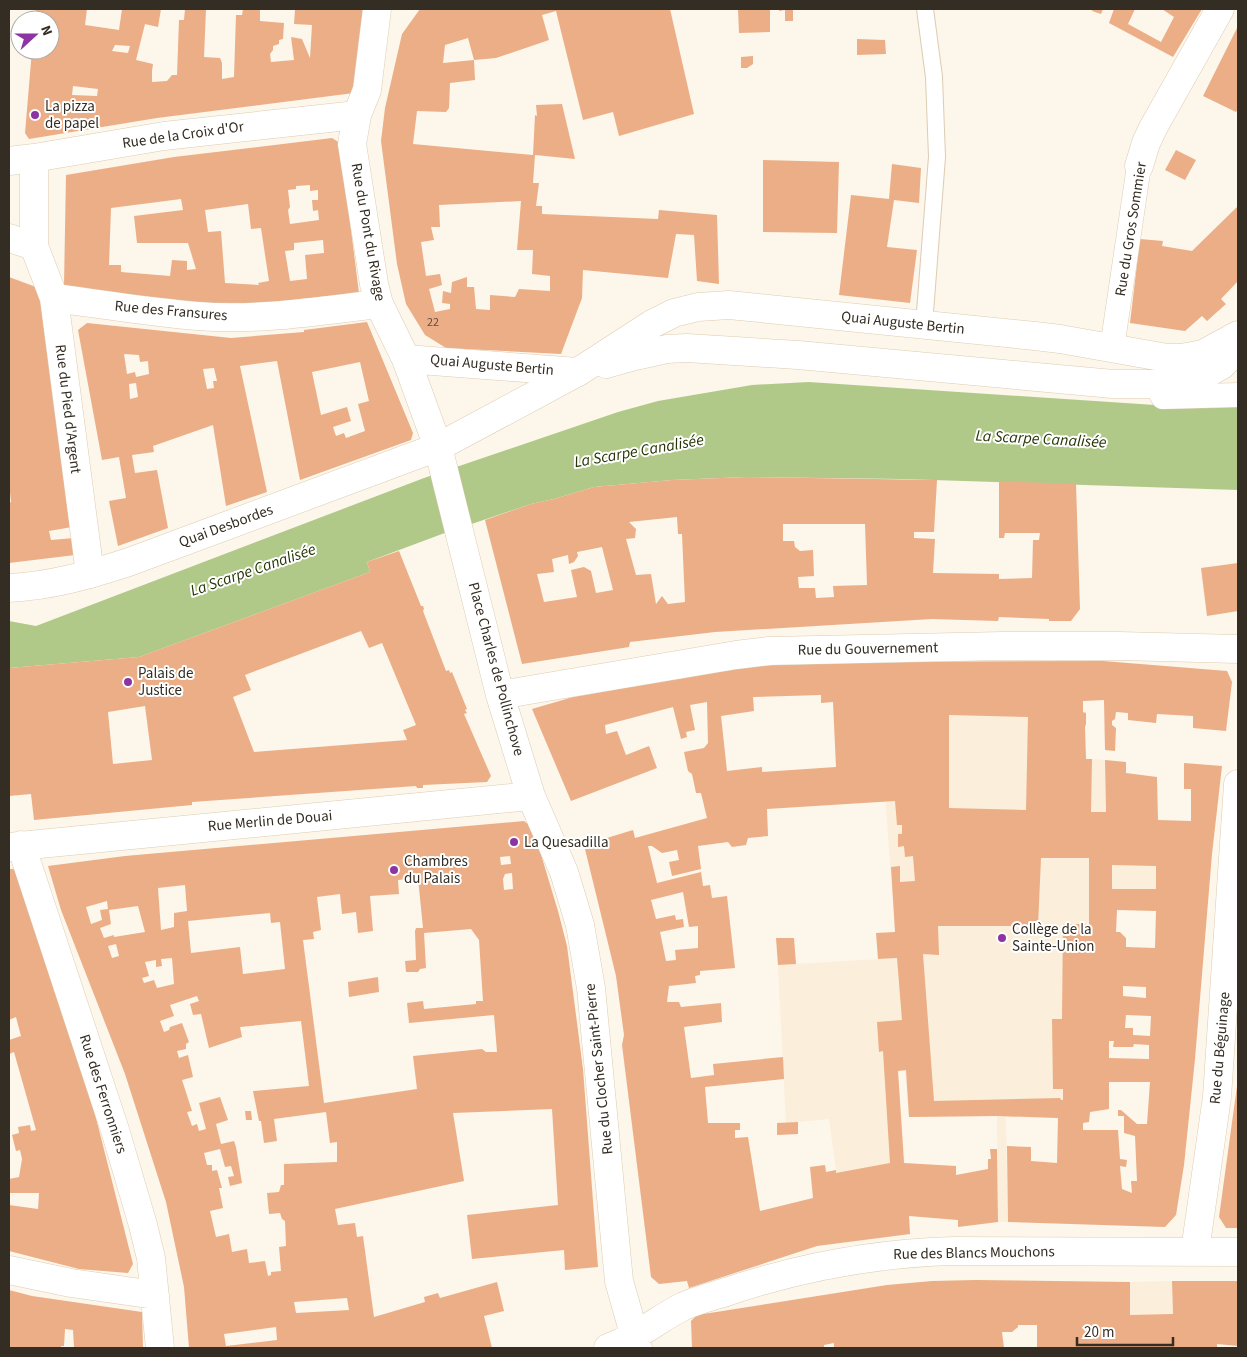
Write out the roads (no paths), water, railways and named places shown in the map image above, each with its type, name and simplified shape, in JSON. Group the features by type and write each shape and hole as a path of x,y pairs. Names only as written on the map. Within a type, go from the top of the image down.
{"street":[{"name":"Rue du Pont du Rivage","path":"377,9 367,90 357,115 352,144 379,304 406,359 440,454"},
{"name":"Rue du Gros Sommier","path":"1112,348 1139,166 1146,143 1220,9"},
{"name":"Rue de la Croix d'Or","path":"21,159 164,136 357,115"},
{"path":"9,238 34,246 21,159"},
{"name":"Rue du Pied d'Argent","path":"34,246 54,298 90,574"},
{"name":"Rue des Fransures","path":"54,298 197,316 222,317 293,315 379,304"},
{"name":"Quai Auguste Bertin","path":"440,454 578,372 652,324 674,313 698,307 729,305 1060,339 1167,358 1192,357 1203,354 1238,335"},
{"name":"Quai Auguste Bertin","path":"406,359 578,372 635,356 667,349 687,348 798,355 1113,384 1154,384 1190,382 1222,365 1238,347"},
{"path":"1154,384 1163,396 1238,395"},
{"name":"Quai Desbordes","path":"9,588 33,587 90,574 129,562 440,454"},
{"name":"Place Charles de Pollinchove","path":"440,454 463,540 500,695 531,796"},
{"name":"Rue du Gouvernement","path":"500,695 761,652 1003,646 1118,646 1238,650"},
{"name":"Rue du Béguinage","path":"1195,1250 1217,1097 1238,784"},
{"name":"Rue Merlin de Douai","path":"15,846 531,796"},
{"name":"Rue du Clocher Saint-Pierre","path":"531,796 564,872 573,899 586,957 592,997 619,1281 636,1342"},
{"name":"Rue des Ferronniers","path":"15,846 115,1130 151,1258 160,1348"},
{"name":"Rue des Blancs Mouchons","path":"608,1348 636,1342 672,1312 685,1306 765,1280 826,1264 858,1259 924,1252 1195,1250 1238,1252"},
{"path":"9,1270 62,1282 155,1295"}],"lane":[{"path":"924,325 937,157 934,77 925,9"}],"water":[{"name":"La Scarpe Canalisée","path":"809,382 1200,408 1238,404 1238,490 902,479 746,477 672,480 594,487 531,504 367,562 370,572 139,657 9,668 9,621 36,626 424,478 618,412 658,401 752,385"}],"place":[{"name":"La pizza de papel","path":"35,115"},
{"name":"Palais de Justice","path":"128,682"},
{"name":"La Quesadilla","path":"514,842"},
{"name":"Chambres du Palais","path":"394,870"},
{"name":"Collège de la Sainte-Union","path":"1002,938"}]}
